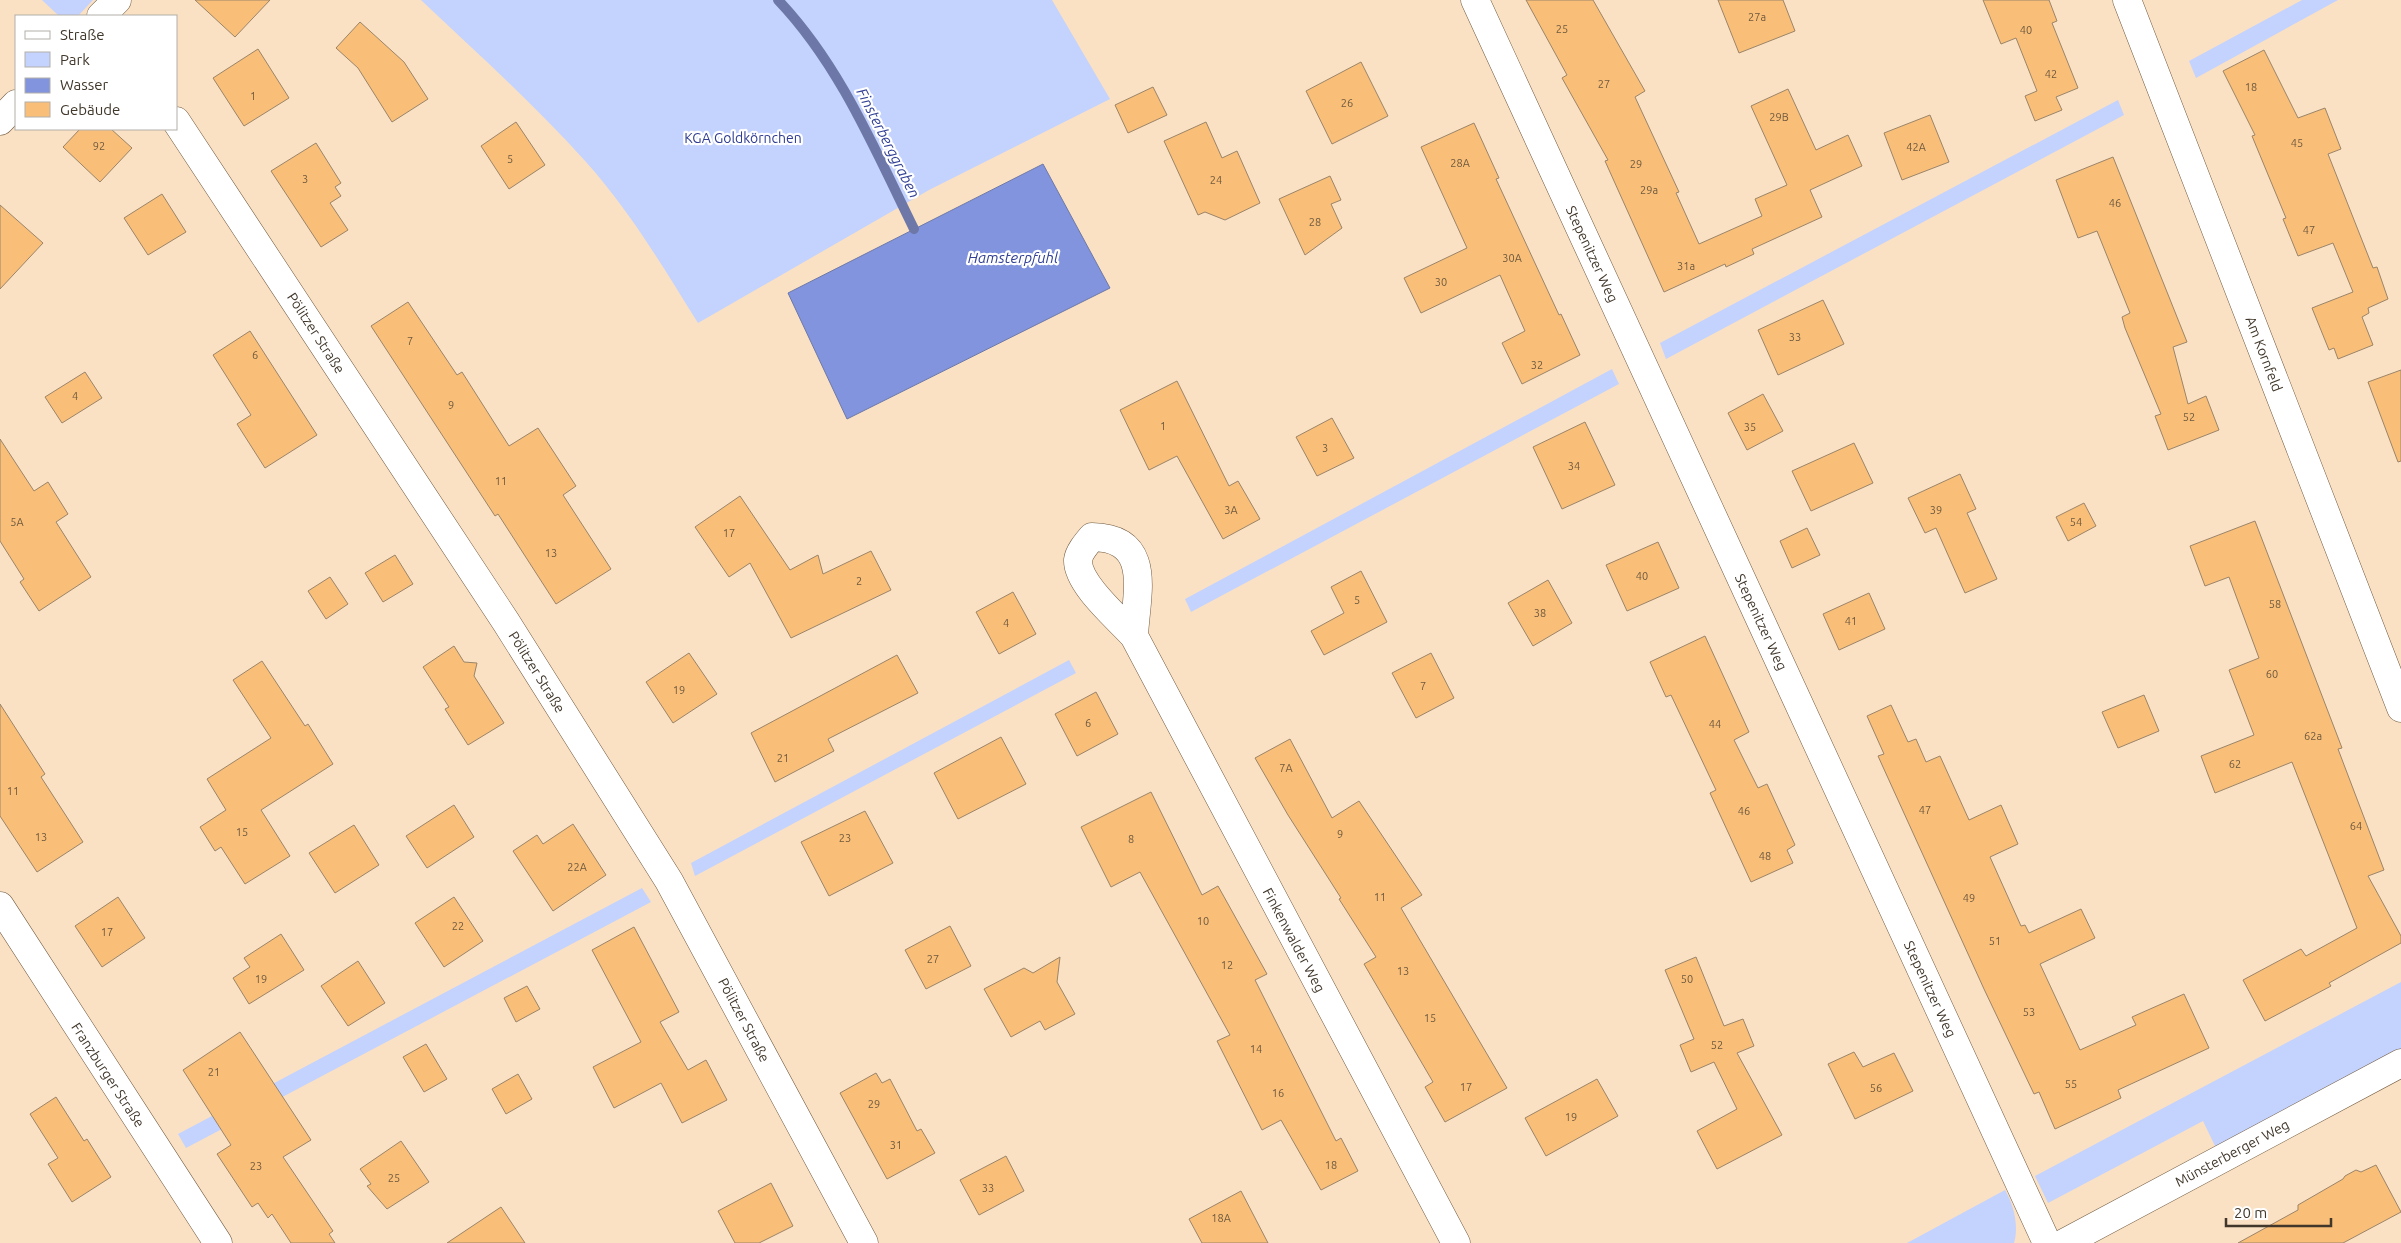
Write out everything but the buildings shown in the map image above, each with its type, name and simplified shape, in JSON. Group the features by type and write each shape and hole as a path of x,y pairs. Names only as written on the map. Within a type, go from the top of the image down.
{"street":[{"path":"102,15 117,0"},
{"name":"Stepenitzer Weg","path":"1476,0 2047,1243"},
{"name":"Am Kornfeld","path":"2127,0 2401,708"},
{"path":"0,121 15,105"},
{"name":"Pölitzer Straße","path":"178,124 506,622 664,873 864,1243"},
{"name":"Finkenwalder Weg","path":"1134,636 1456,1243"},
{"name":"Franzburger Straße","path":"0,906 7,934 218,1243"},
{"name":"Münsterberger Weg","path":"2064,1243 2401,1063"}],"green space":[{"path":"42,0 93,0 79,15 58,15"},
{"name":"KGA Goldkörnchen","path":"421,0 1052,0 1110,99 929,190 698,323 632,220 586,162 526,99"},
{"path":"2302,0 2338,0 2196,78 2189,61"},
{"path":"2118,100 2124,115 1666,359 1660,343"},
{"path":"1612,369 1619,384 1191,612 1185,599"},
{"path":"1069,660 1076,673 695,876 691,863"},
{"path":"642,888 651,902 186,1148 178,1134"},
{"path":"2401,982 2401,1051 2216,1148 2203,1121 2048,1203 2035,1176"},
{"path":"2005,1190 2015,1216 2016,1230 2014,1243 1907,1243"}],"water":[{"name":"Hamsterpfuhl","path":"1043,164 1110,288 847,419 788,293"}],"waterway":[{"name":"Finsterberggraben","path":"778,0 800,25 838,80 855,109 914,229"}]}
